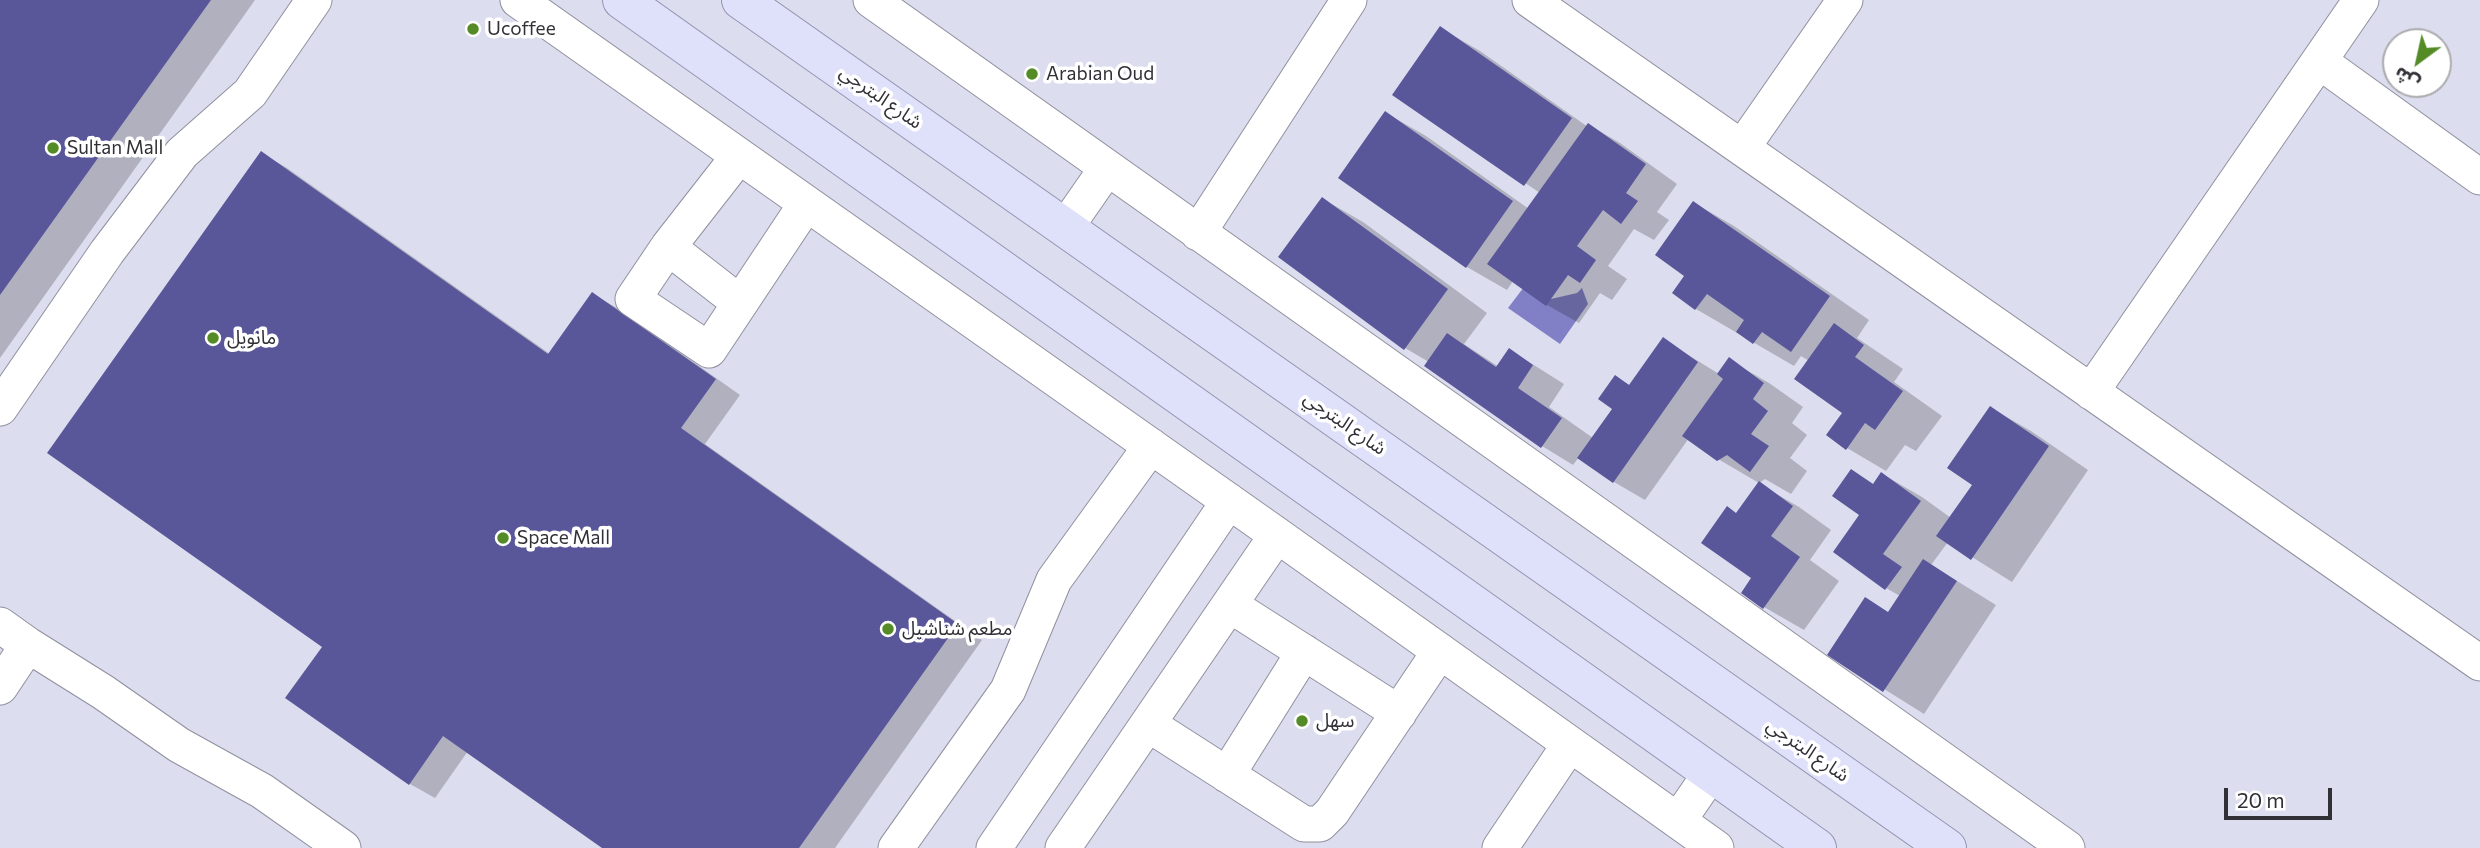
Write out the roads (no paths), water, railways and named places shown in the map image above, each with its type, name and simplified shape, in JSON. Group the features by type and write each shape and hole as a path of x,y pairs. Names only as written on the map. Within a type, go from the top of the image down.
{"main road":[{"path":"622,0 1817,848"},
{"name":"شارع البترجي","path":"741,0 1947,848"}],"street":[{"path":"0,408 107,252 182,153 250,93 314,0"},
{"path":"1198,233 1349,0"},
{"path":"1531,0 2480,663"},
{"path":"1742,148 1845,0"},
{"path":"2091,392 2361,0"},
{"path":"527,3 806,204 1716,848"},
{"path":"881,3 1198,233 2067,848"},
{"path":"2319,61 2480,177"},
{"path":"739,156 668,247 633,299 709,350 806,204"},
{"path":"1066,227 1107,168"},
{"path":"668,247 740,303"},
{"path":"896,848 1008,690 1040,619 1054,580 1151,446"},
{"path":"994,848 1229,501"},
{"path":"1063,848 1277,535"},
{"path":"1230,605 1399,713"},
{"path":"0,687 14,635 179,745 262,791 343,848"},
{"path":"1148,724 1304,824 1320,824 1332,812 1440,651"},
{"path":"1227,775 1304,652"},
{"path":"1500,848 1570,744"},
{"path":"1678,821 1711,773"}],"place":[{"name":"Ucoffee","path":"473,29"},
{"name":"Arabian Oud","path":"1032,74"},
{"name":"Sultan Mall","path":"53,148"},
{"name":"مانويل","path":"213,338"},
{"name":"Space Mall","path":"503,538"},
{"name":"مطعم شناشيل","path":"888,629"},
{"name":"سهل","path":"1302,721"}]}
